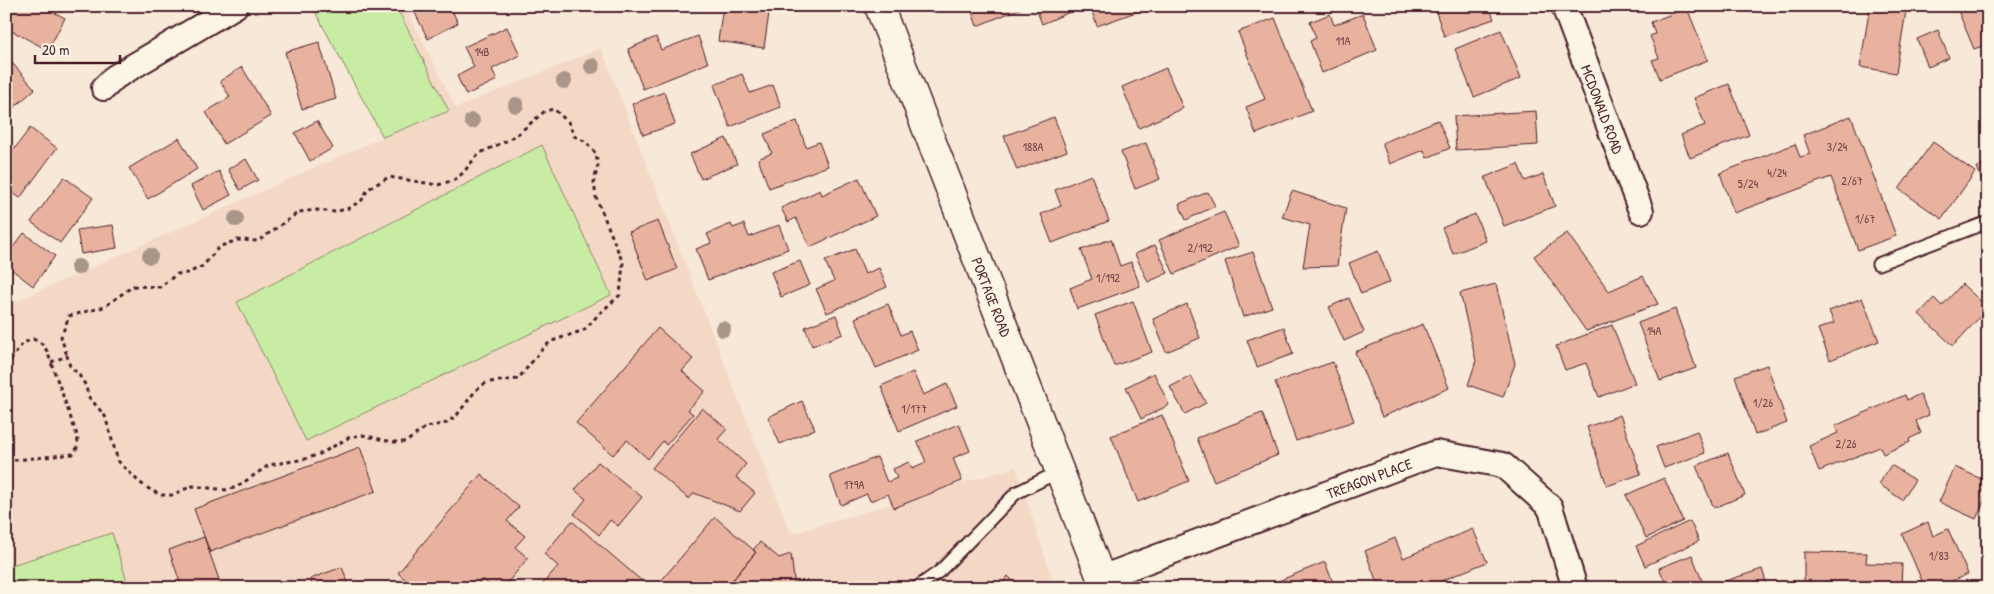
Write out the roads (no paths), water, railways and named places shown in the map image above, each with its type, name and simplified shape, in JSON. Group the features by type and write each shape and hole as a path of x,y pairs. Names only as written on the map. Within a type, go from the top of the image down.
{"main road":[{"name":"PORTAGE ROAD","path":"879,6 1103,583"}],"street":[{"name":"MCDONALD ROAD","path":"1564,6 1641,211"},
{"path":"104,88 116,77 221,9"},
{"name":"TREAGON PLACE","path":"1103,583 1436,453 1503,465 1550,507 1576,588"}],"lane":[{"path":"1878,264 1988,222"},
{"path":"916,588 940,572 1016,494 1060,471"}]}
